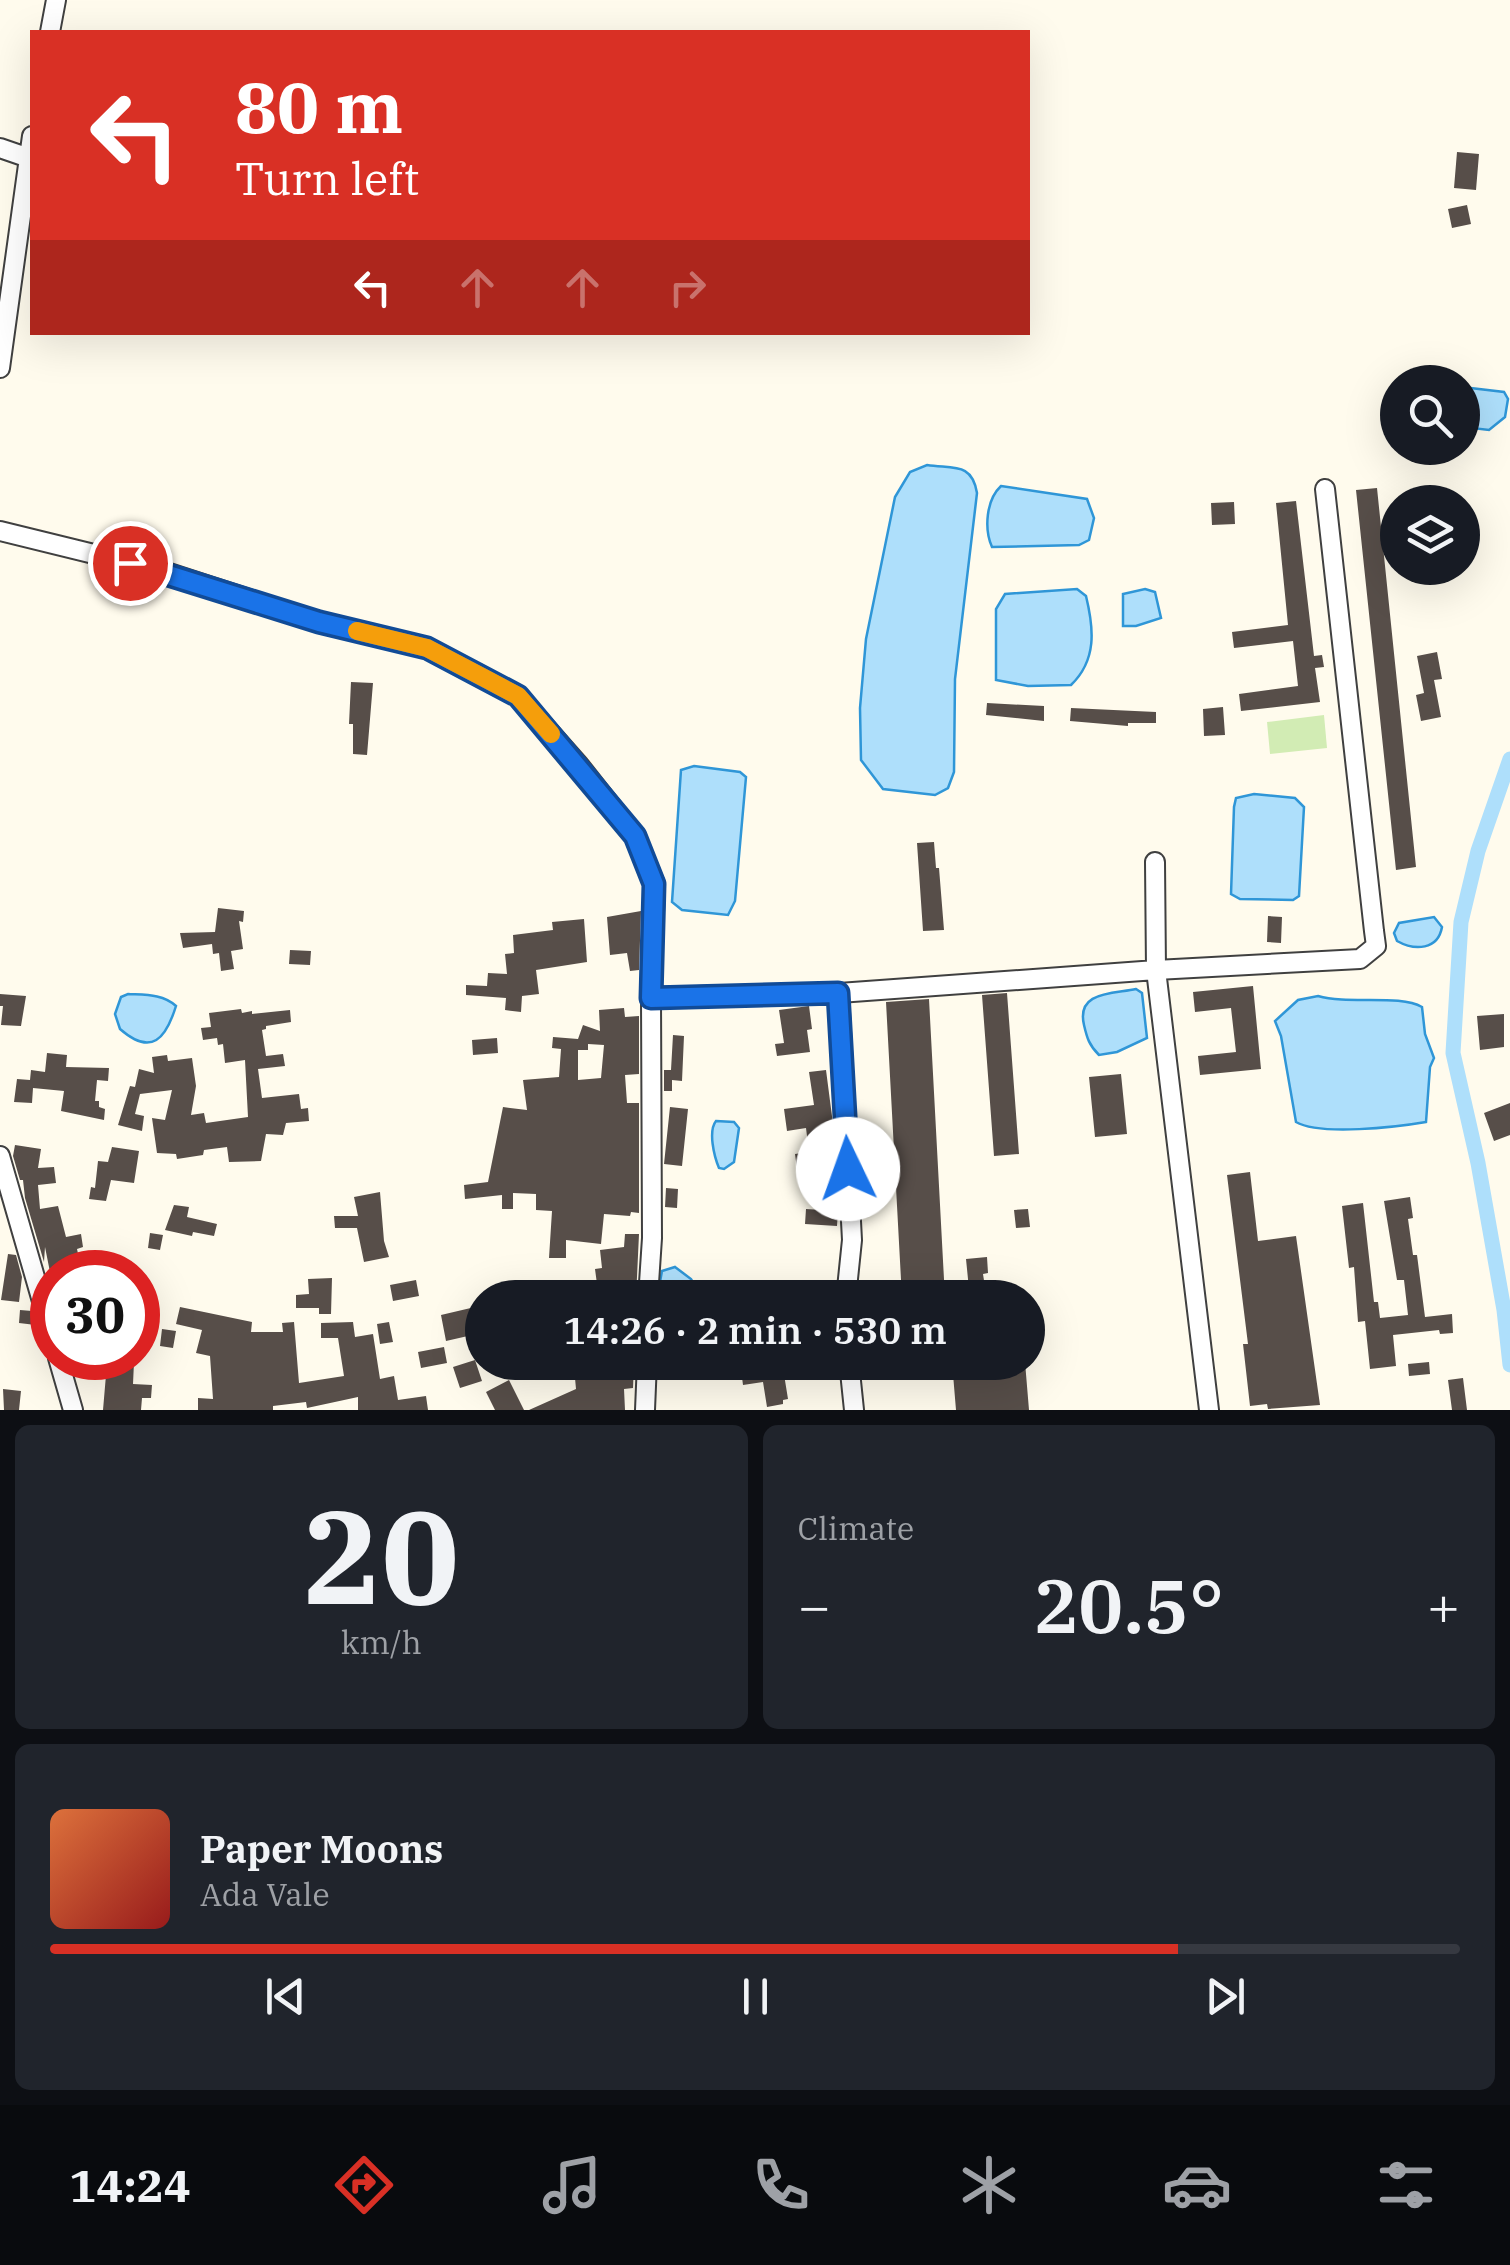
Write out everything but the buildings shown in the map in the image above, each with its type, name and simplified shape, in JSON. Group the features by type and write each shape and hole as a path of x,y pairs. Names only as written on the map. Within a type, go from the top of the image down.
{"street":[{"path":"50,30 56,0"},
{"path":"0,148 29,158"},
{"path":"0,368 30,151"},
{"path":"651,998 838,993 1360,959 1376,946 1325,489"},
{"path":"0,532 163,571 319,622 427,648 518,696 635,836 654,884 649,1280"},
{"path":"1155,862 1156,970 1210,1410"},
{"path":"838,993 852,1240 848,1280"},
{"path":"0,1156 30,1260"},
{"path":"64,1380 72,1410"},
{"path":"645,1410 646,1380"},
{"path":"851,1380 854,1410"}],"green space":[{"path":"1324,715 1327,748 1270,754 1267,722"}],"water":[{"path":"1480,389 1504,392 1508,399 1505,417 1489,430 1480,429"},
{"path":"927,465 966,472 977,493 955,679 954,772 948,788 935,795 883,789 861,760 860,708 866,639 895,497 910,472"},
{"path":"1001,486 1087,499 1094,518 1089,540 1079,545 992,547 988,515"},
{"path":"1077,589 1086,596 1091,644 1085,665 1071,685 1028,686 996,680 996,609 1005,594"},
{"path":"1145,589 1155,592 1161,618 1123,626 1123,594"},
{"path":"694,766 740,772 746,777 735,901 728,915 682,910 672,902 681,770"},
{"path":"1254,794 1295,798 1304,807 1299,896 1293,900 1240,899 1231,894 1236,798"},
{"path":"1434,917 1442,927 1431,944 1418,947 1397,941 1394,933 1399,923"},
{"path":"1136,989 1142,993 1147,1038 1117,1052 1099,1055 1086,1034 1086,1006 1098,996"},
{"path":"1318,996 1400,1001 1422,1007 1425,1034 1434,1058 1426,1122 1322,1129 1296,1122 1275,1021 1298,1000"},
{"path":"121,997 160,997 176,1006 168,1027 156,1040 141,1042 120,1029 115,1014"},
{"path":"716,1121 734,1122 739,1128 734,1162 724,1169 719,1168 714,1150 712,1131"},
{"path":"675,1267 692,1280 660,1280 662,1271"}],"waterway":[{"path":"1510,759 1478,851 1461,922 1453,1053 1478,1163 1510,1365"}],"slow traffic":[{"path":"357,631 427,648 488,680 518,696 551,734"}],"route":[{"path":"130,563 319,622 427,648 518,696 635,836 654,884 651,998 838,993 848,1169"}]}
